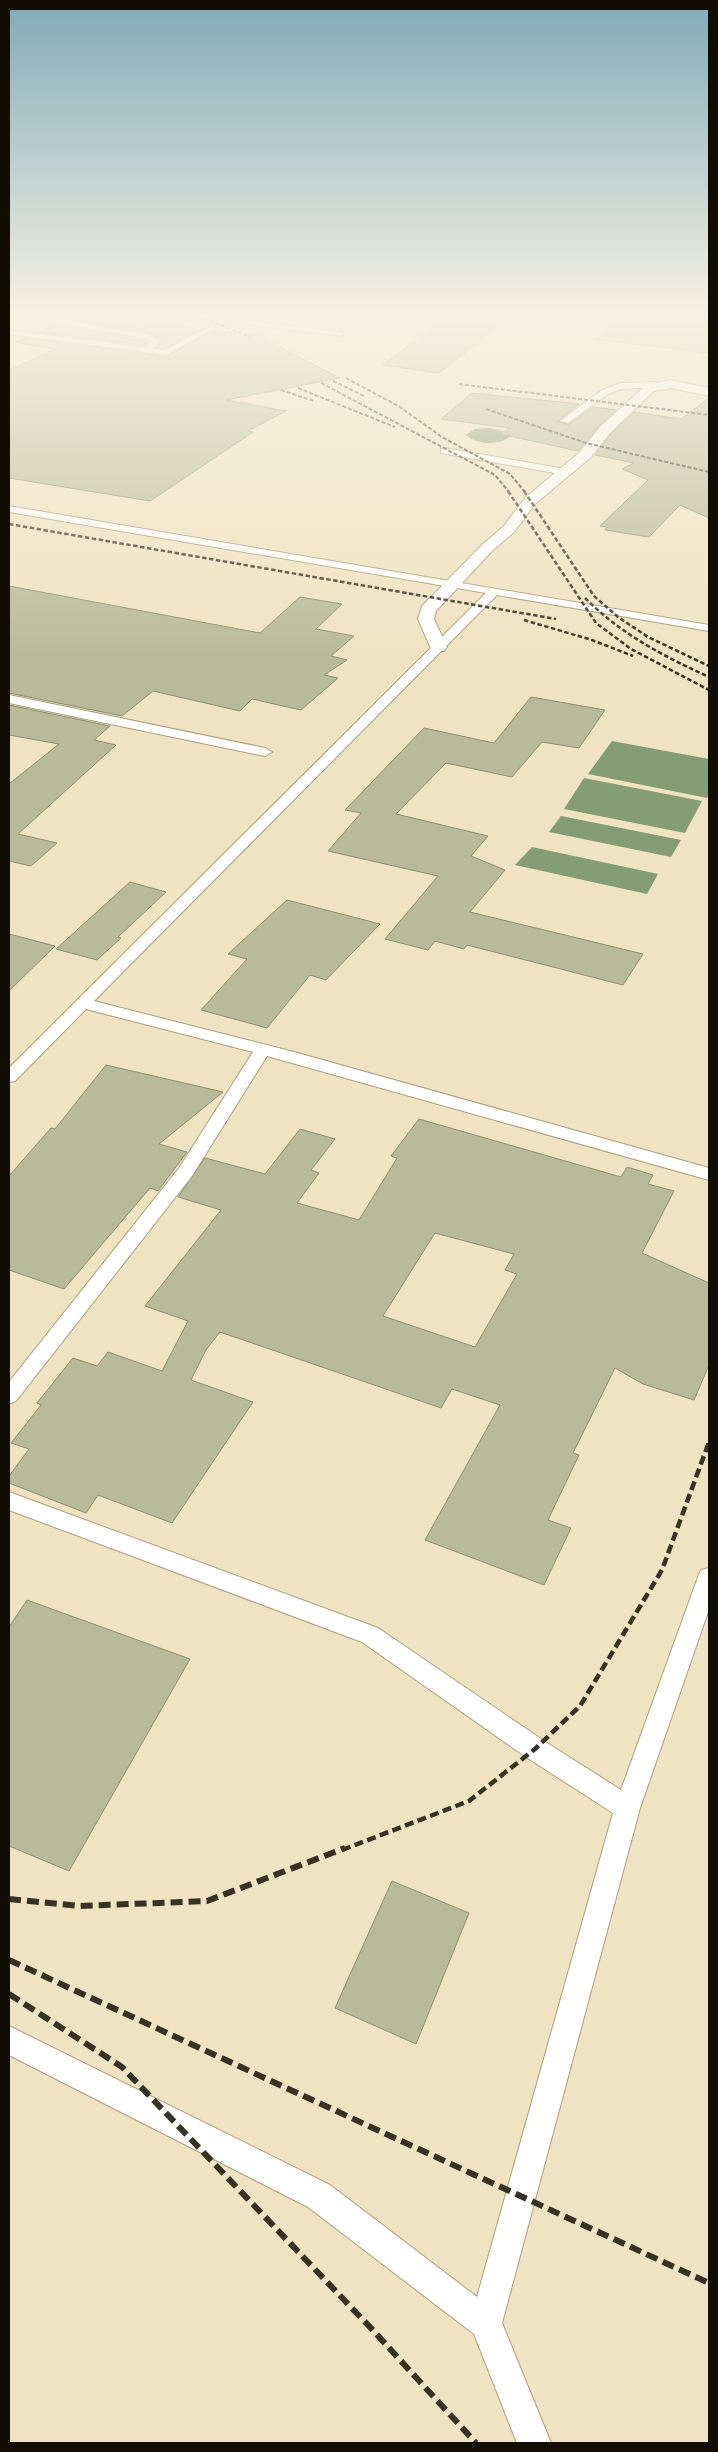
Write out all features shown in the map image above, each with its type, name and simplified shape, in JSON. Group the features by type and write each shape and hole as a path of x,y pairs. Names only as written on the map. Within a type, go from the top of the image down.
{"street":[{"path":"438,647 426,619 428,610 487,548 509,530 530,501 586,455 607,428"}],"lane":[{"path":"444,451 566,472"},
{"path":"9,509 493,593 709,628"},
{"path":"9,1077 493,593"},
{"path":"9,699 265,752"},
{"path":"83,1003 262,1050 709,1174"},
{"path":"9,1396 186,1172 262,1050"},
{"path":"9,1501 370,1635 535,1749 626,1808"},
{"path":"486,2323 626,1808 709,1577"},
{"path":"9,2040 319,2196 486,2323 534,2443"}],"shaded area":[{"path":"491,428 507,432 511,436 495,443 476,441 466,435 475,429"},
{"path":"612,741 709,759 709,794 707,798 588,774"},
{"path":"584,778 702,801 685,833 564,809"},
{"path":"561,816 681,840 671,857 549,832"},
{"path":"532,847 658,874 647,894 515,865"}],"building":[{"path":"9,428 253,428 248,431 253,432 150,501 9,478"},
{"path":"509,428 597,428 578,451 500,434"},
{"path":"617,428 709,428 709,518 680,505 649,537 605,530 607,527 600,526 648,480 622,469 634,463 595,455"},
{"path":"9,586 260,633 300,597 342,604 316,629 354,636 331,656 347,660 324,675 338,678 301,710 252,699 240,711 153,691 122,716 9,693"},
{"path":"531,697 605,710 579,748 542,742 512,777 446,763 396,814 488,836 471,856 505,870 470,912 643,954 623,985 467,945 464,949 435,941 428,950 385,939 438,876 328,851 361,813 345,810 424,728 494,743"},
{"path":"9,705 110,726 94,740 116,745 18,834 57,843 31,866 9,861 9,784 59,744 9,735"},
{"path":"130,882 166,892 118,937 121,938 97,960 56,949"},
{"path":"287,900 380,924 326,980 310,975 267,1028 201,1010 247,959 228,954"},
{"path":"9,934 55,946 9,991"},
{"path":"106,1065 223,1092 159,1144 187,1152 158,1191 150,1188 64,1289 9,1270 9,1176 51,1128 55,1129"},
{"path":"419,1119 621,1177 627,1167 653,1175 648,1184 674,1191 642,1253 709,1283 709,1365 694,1400 643,1384 615,1368 573,1453 579,1455 548,1520 571,1528 544,1585 425,1540 500,1405 452,1389 441,1408 220,1332 206,1350 191,1380 253,1402 172,1523 98,1495 86,1513 9,1483 9,1476 29,1449 11,1443 41,1405 37,1403 73,1358 97,1366 108,1352 162,1371 188,1321 145,1306 221,1210 178,1197 205,1158 265,1174 300,1129 335,1139 311,1170 319,1173 297,1203 359,1220 397,1158 391,1156","holes":["435,1233 514,1254 505,1270 517,1274 475,1347 383,1316"]},
{"path":"27,1600 190,1659 69,1871 9,1846 9,1627"},
{"path":"392,1881 469,1913 416,2044 335,2008"}],"railway":[{"path":"407,428 495,475 509,492"},
{"path":"430,428 442,437 510,474 525,492"},
{"path":"543,428 586,443 709,472"},
{"path":"508,491 596,623 631,649 709,690"},
{"path":"524,491 594,596 618,617 648,637 709,666"},
{"path":"9,524 556,619"},
{"path":"585,598 613,623 643,643 709,677"},
{"path":"524,620 592,640 633,656"},
{"path":"342,1850 469,1801 535,1749 580,1706 662,1570 709,1442"},
{"path":"9,1899 80,1906 207,1901 345,1848"},
{"path":"9,1960 709,2283"},
{"path":"9,1994 122,2067 369,2326 476,2443"}]}
